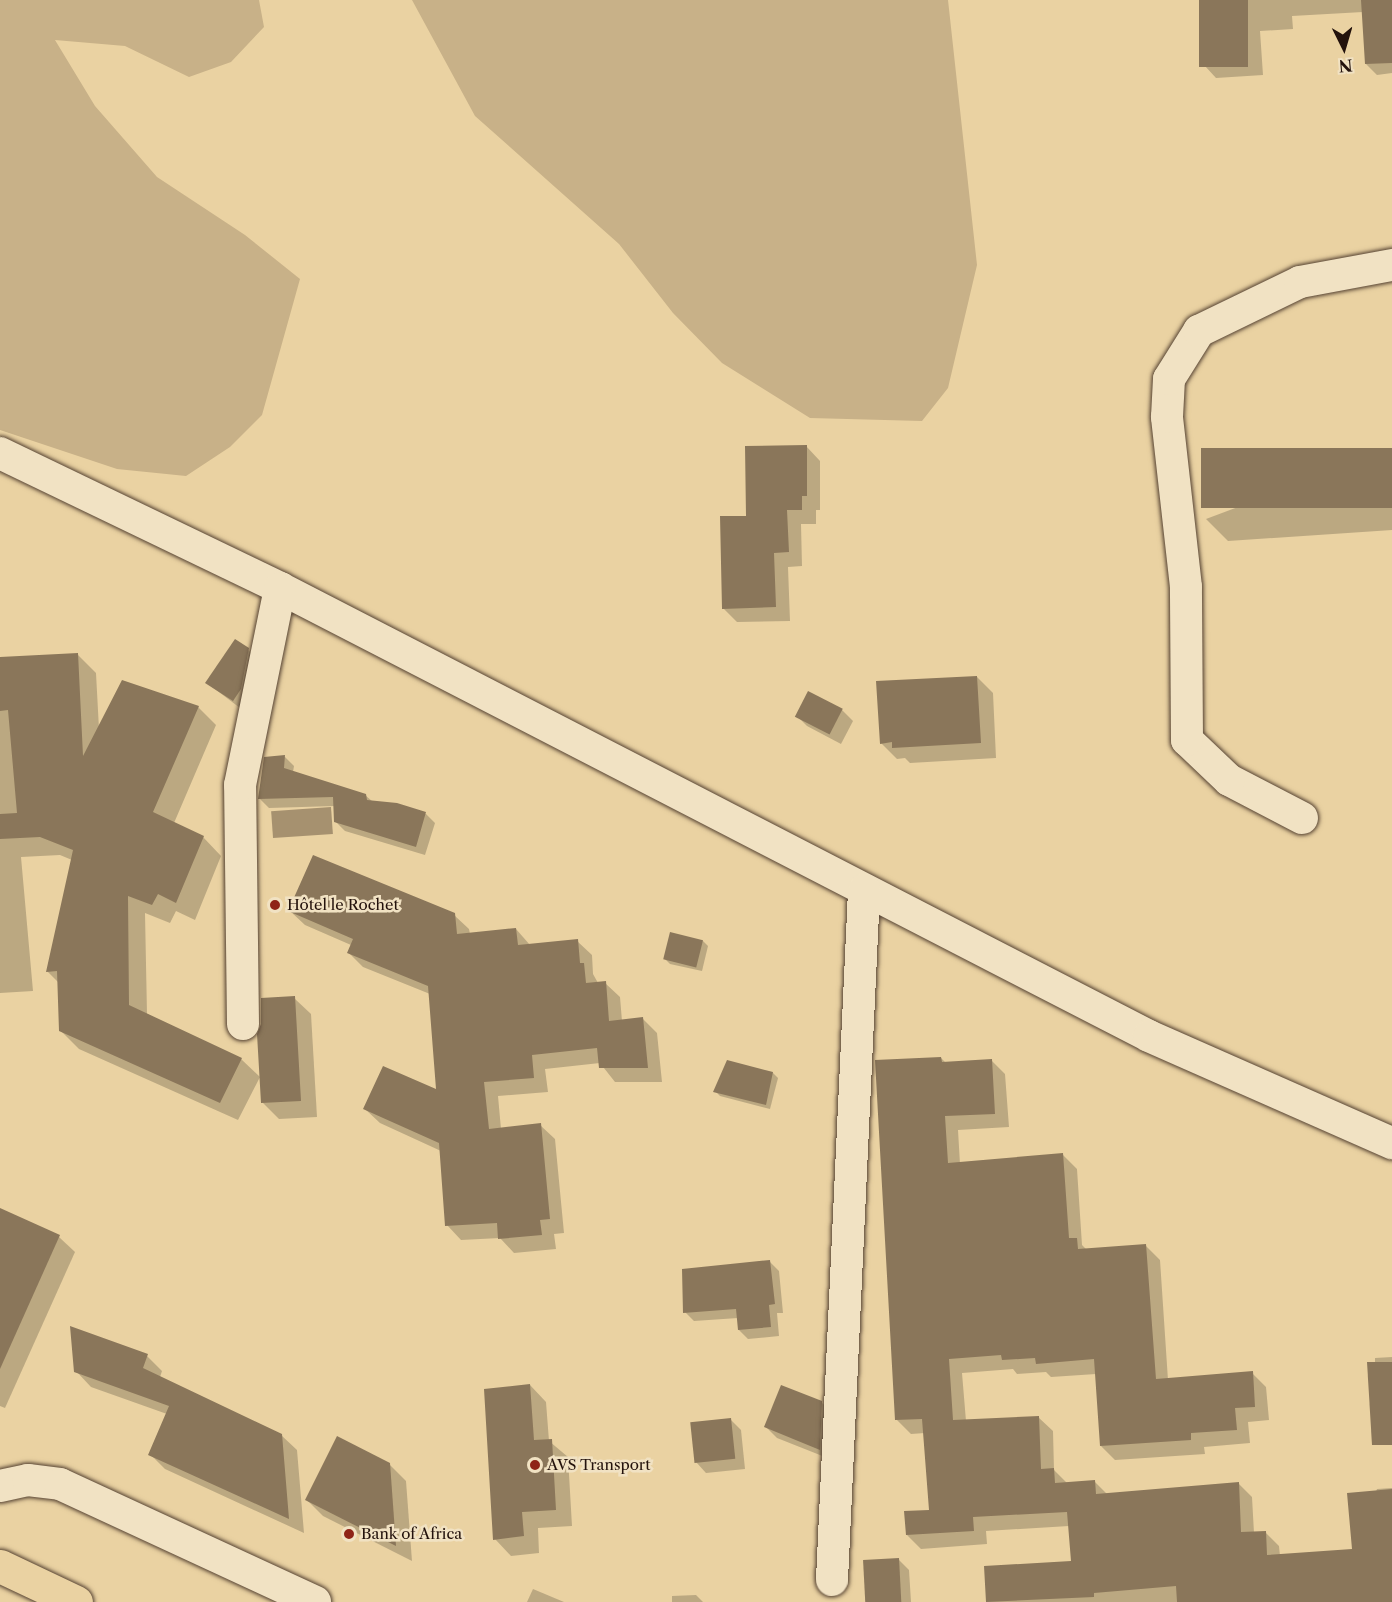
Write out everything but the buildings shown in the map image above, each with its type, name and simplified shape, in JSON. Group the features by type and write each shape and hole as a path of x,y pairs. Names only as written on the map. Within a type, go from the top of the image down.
{"highway":[{"path":"0,1566 76,1602"}],"street":[{"path":"1302,818 1229,780 1187,740 1186,587 1167,417 1169,379 1199,331 1300,282 1392,265"},
{"path":"0,453 280,588 1149,1036 1392,1143"},
{"path":"243,1024 240,785 280,588"},
{"path":"832,1580 864,890"},
{"path":"0,1486 28,1479 60,1484 315,1602"}],"shaded area":[{"path":"0,0 259,0 264,27 231,62 189,77 125,46 55,40 95,106 157,177 245,235 300,279 262,415 230,447 186,476 117,469 0,430"},
{"path":"412,0 948,0 977,265 948,388 922,421 810,418 722,363 673,313 619,244 475,116"},
{"path":"331,807 333,834 273,838 271,811"}],"place":[{"name":"Hôtel le Rochet","path":"275,905"},
{"name":"AVS Transport","path":"535,1465"},
{"name":"Bank of Africa","path":"349,1534"}]}
